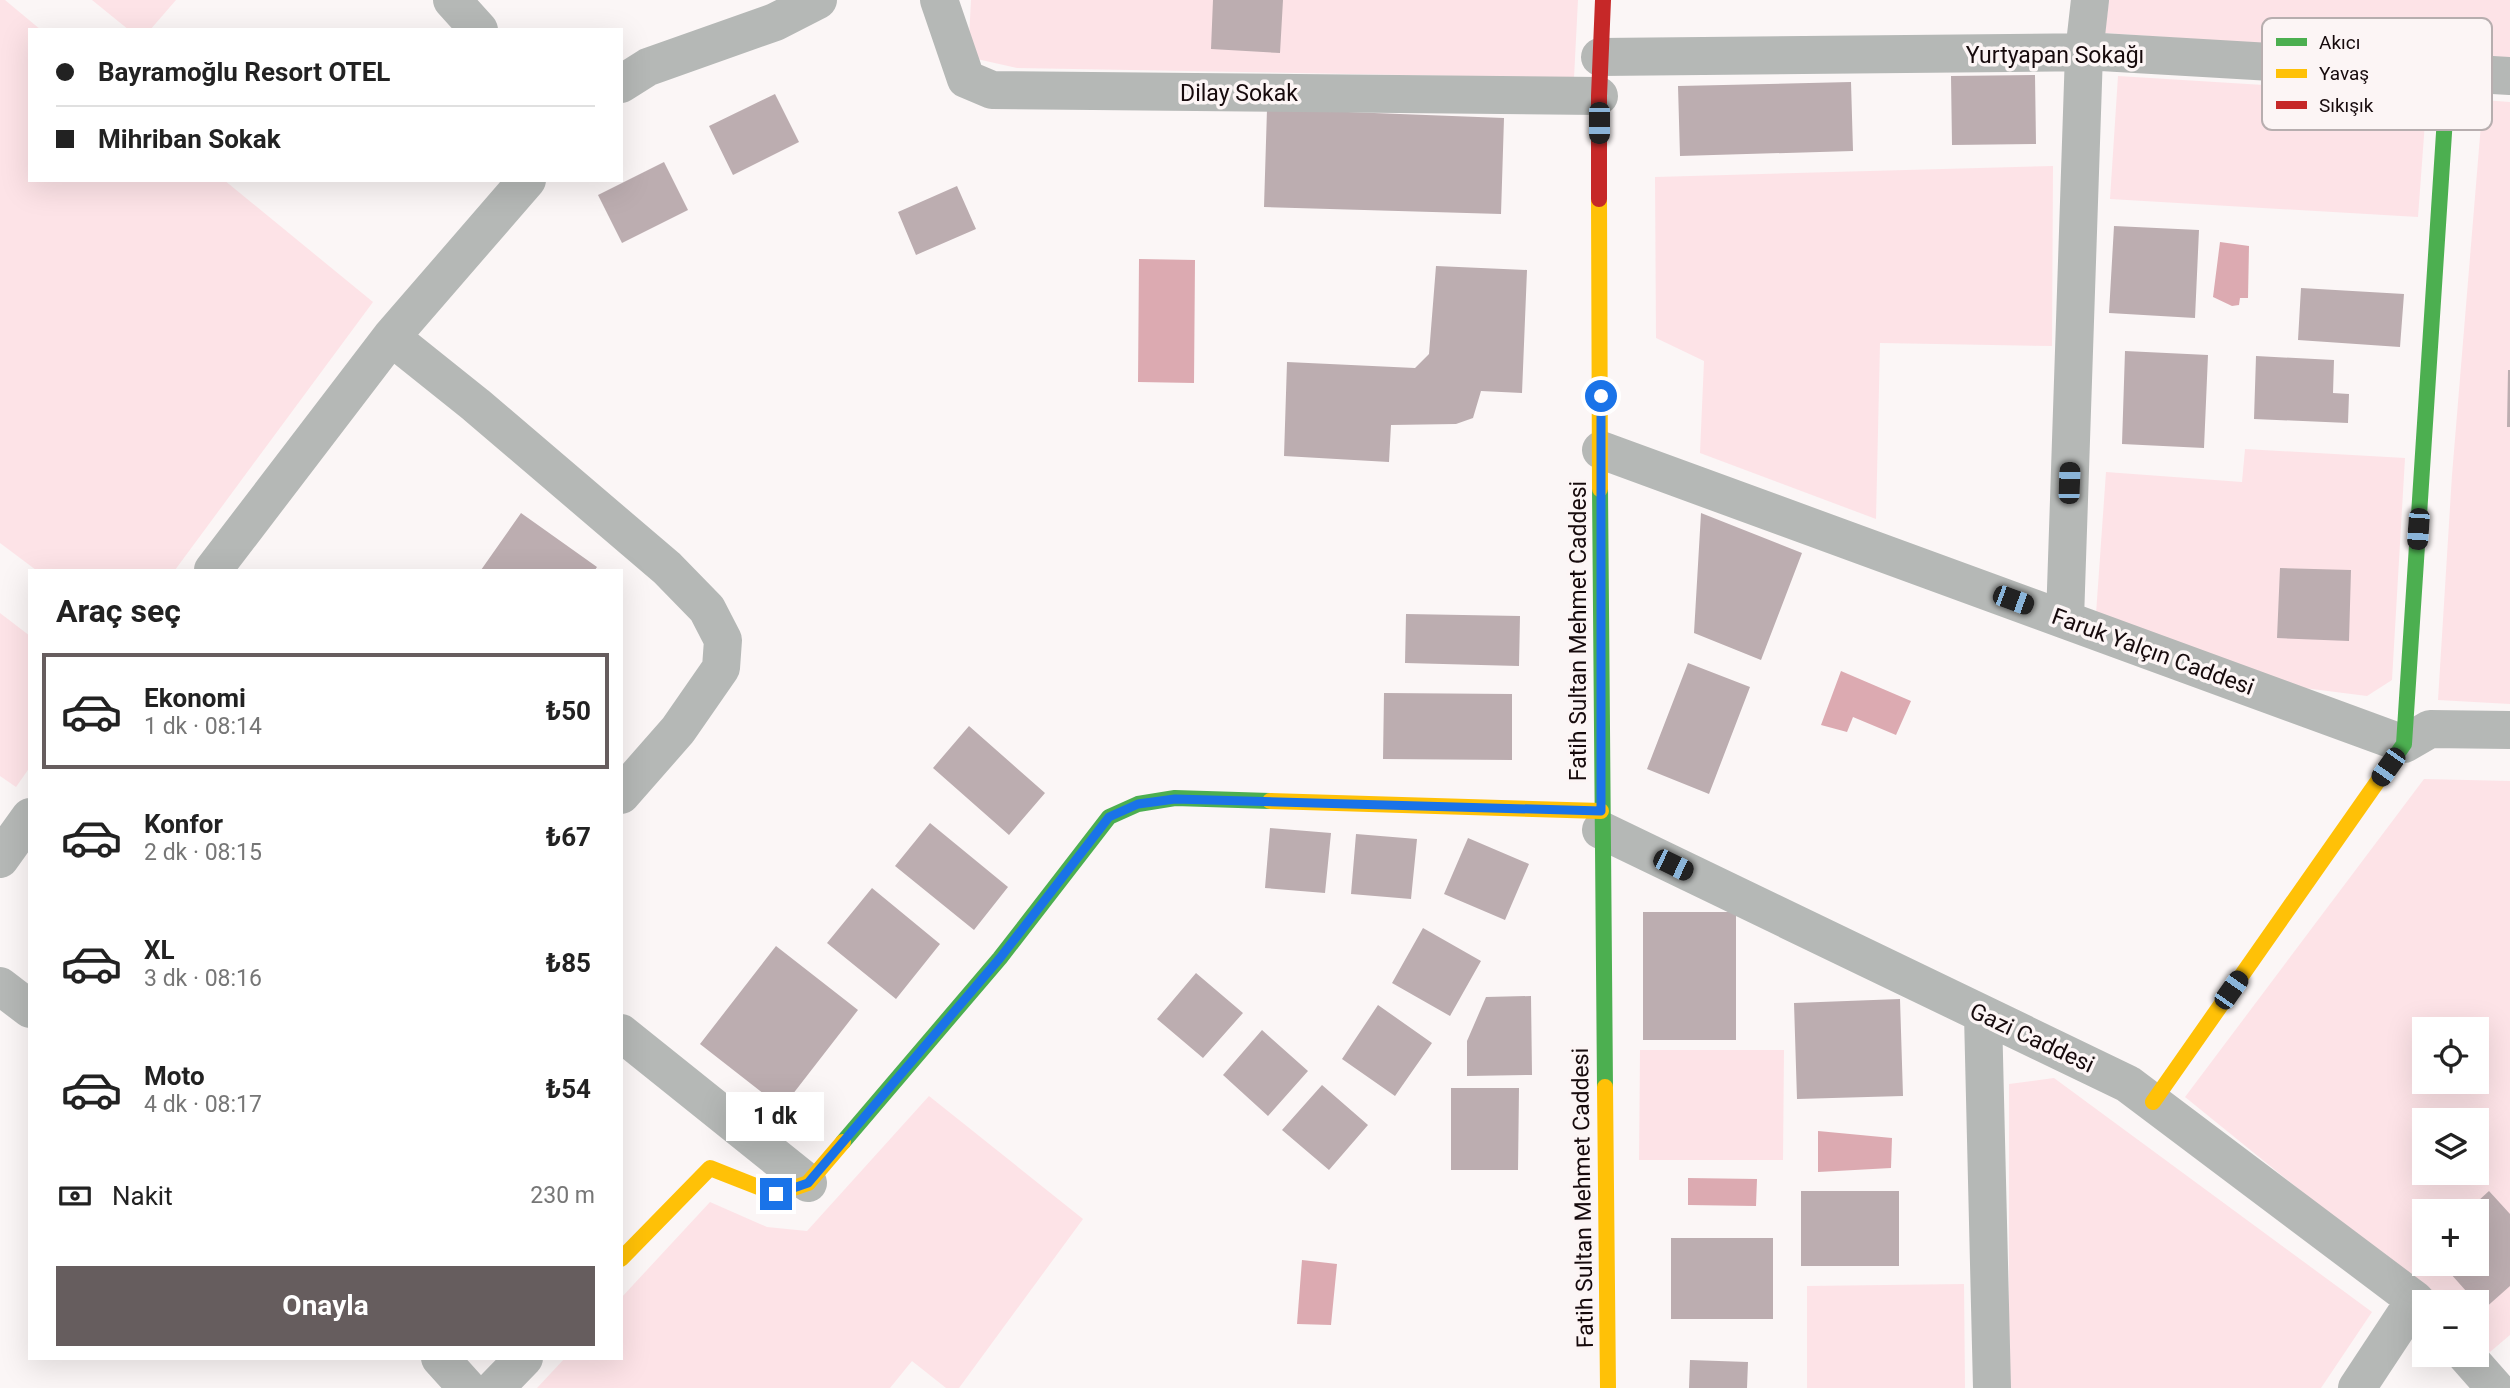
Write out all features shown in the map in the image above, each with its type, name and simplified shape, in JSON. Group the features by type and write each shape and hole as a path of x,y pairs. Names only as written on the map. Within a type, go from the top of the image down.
{"street":[{"path":"452,0 477,28"},
{"path":"623,83 648,67 775,22 818,0"},
{"name":"Dilay Sokak","path":"939,0 966,79 992,90 1599,96"},
{"name":"Fatih Sultan Mehmet Caddesi","path":"1603,0 1599,96 1601,820 1608,1388"},
{"path":"2064,619 2084,53 2091,0"},
{"name":"Yurtyapan Sokağı","path":"1600,57 2084,53 2262,62"},
{"name":"Yurtyapan Sokağı","path":"2492,75 2510,76"},
{"path":"2404,744 2444,130"},
{"path":"214,569 391,337 525,182"},
{"path":"391,337 476,405 667,568 707,608 723,640 722,668 678,730 623,793"},
{"name":"Faruk Yalçın Caddesi","path":"1601,450 2404,744"},
{"path":"2152,1102 2404,744 2430,729 2510,730"},
{"path":"623,1257 710,1168 776,1194 808,1183 1000,958 1109,817 1138,804 1175,799 1601,820"},
{"path":"0,859 28,820"},
{"name":"Gazi Caddesi","path":"1601,820 1983,1015 2128,1084 2412,1300"},
{"path":"0,986 28,1007"},
{"path":"1983,1015 1992,1388"},
{"path":"623,1035 808,1183"},
{"path":"2357,1388 2412,1314"},
{"path":"442,1360 467,1388"},
{"path":"495,1388 522,1360"},
{"path":"2476,1367 2495,1388"}],"shaded area":[{"path":"0,0 5,0 39,28 28,28 28,182 226,182 373,302 176,569 35,569 0,543"},
{"path":"92,0 176,0 152,28 127,28"},
{"path":"971,0 1578,0 1574,78 1017,68 968,57"},
{"path":"2109,0 2510,0 2510,60 2492,59 2492,18 2262,18 2262,43 2105,33"},
{"path":"2118,76 2262,85 2262,130 2424,130 2418,217 2110,199"},
{"path":"2492,101 2510,102 2510,704 2438,700 2452,475 2481,130 2492,130"},
{"path":"2053,166 2052,346 1880,343 1876,519 1700,453 1704,361 1656,338 1655,177"},
{"path":"2220,242 2249,246 2248,298 2240,298 2239,305 2232,306 2213,297"},
{"path":"1139,259 1195,260 1194,383 1138,382"},
{"path":"2245,449 2405,458 2392,680 2367,696 2304,688 2096,614 2106,472 2242,482"},
{"path":"0,613 28,634 28,770 16,787 0,776"},
{"path":"1841,671 1911,701 1896,735 1853,717 1847,732 1821,725"},
{"path":"2424,779 2510,781 2510,1335 2489,1351 2489,1290 2423,1290 2185,1097"},
{"path":"1640,1050 1784,1050 1783,1160 1639,1160"},
{"path":"2054,1078 2372,1312 2321,1388 2009,1388 2009,1084"},
{"path":"929,1096 1083,1219 959,1388 946,1388 912,1361 890,1388 537,1388 563,1360 623,1360 623,1296 710,1202 767,1227 807,1231"},
{"path":"1818,1131 1892,1138 1891,1168 1818,1172"},
{"path":"1688,1178 1757,1179 1756,1206 1688,1205"},
{"path":"1302,1260 1337,1264 1331,1325 1297,1324"},
{"path":"1964,1284 1965,1388 1807,1388 1807,1286"}],"building":[{"path":"1213,0 1283,0 1280,53 1211,49"},
{"path":"2035,75 2036,144 1952,145 1951,76"},
{"path":"1851,82 1853,151 1680,156 1678,86"},
{"path":"775,94 799,142 733,175 709,126"},
{"path":"1267,109 1504,118 1501,214 1264,207"},
{"path":"664,162 688,210 622,243 598,195"},
{"path":"957,186 976,229 916,255 898,212"},
{"path":"2114,226 2199,230 2195,318 2109,313"},
{"path":"1436,266 1527,270 1522,393 1481,391 1473,418 1456,424 1391,425 1389,462 1284,456 1287,362 1415,368 1429,354"},
{"path":"2301,288 2404,294 2400,347 2298,340"},
{"path":"2125,351 2208,355 2204,448 2122,444"},
{"path":"2256,356 2334,360 2333,393 2349,394 2348,423 2254,419"},
{"path":"2510,370 2510,427 2507,427"},
{"path":"521,513 597,567 596,569 482,569"},
{"path":"1701,513 1802,553 1761,660 1694,633"},
{"path":"2280,568 2351,570 2349,641 2277,638"},
{"path":"1406,614 1520,616 1519,666 1405,663"},
{"path":"1688,663 1750,687 1709,794 1647,769"},
{"path":"1384,693 1512,694 1512,760 1383,759"},
{"path":"969,726 1045,793 1009,835 933,768"},
{"path":"930,823 1008,887 974,930 895,866"},
{"path":"1270,828 1331,833 1325,893 1265,888"},
{"path":"1356,834 1417,839 1411,899 1351,894"},
{"path":"1468,838 1529,864 1505,920 1444,894"},
{"path":"872,888 940,944 896,999 827,943"},
{"path":"1643,912 1736,912 1736,1040 1643,1040"},
{"path":"1423,928 1481,961 1450,1016 1392,983"},
{"path":"776,946 858,1010 782,1108 700,1044"},
{"path":"1196,973 1243,1013 1203,1058 1157,1019"},
{"path":"1531,996 1532,1075 1467,1076 1467,1041 1486,997"},
{"path":"1900,999 1903,1096 1797,1099 1794,1003"},
{"path":"1378,1005 1432,1043 1395,1096 1342,1059"},
{"path":"1262,1030 1308,1071 1268,1116 1223,1075"},
{"path":"1322,1085 1368,1125 1329,1170 1282,1130"},
{"path":"1451,1088 1519,1088 1518,1170 1451,1170"},
{"path":"1801,1191 1899,1191 1899,1266 1801,1266"},
{"path":"2489,1191 2510,1214 2510,1286 2489,1305 2489,1290 2465,1290 2453,1276 2489,1276 2489,1199 2480,1199"},
{"path":"1671,1238 1773,1238 1773,1319 1671,1319"},
{"path":"1690,1360 1748,1362 1747,1388 1689,1388"}],"traffic: fast":[{"path":"2380,778 2404,744 2444,130"},
{"path":"1600,489 1605,1087"},
{"path":"843,1142 1000,958 1109,817 1138,804 1175,798 1270,801"}],"traffic: slow":[{"path":"1599,199 1600,489"},
{"path":"2153,1102 2380,778"},
{"path":"1270,801 1601,811"},
{"path":"1605,1087 1608,1388"},
{"path":"623,1257 710,1168 776,1194 808,1183 843,1142"}],"traffic: jam":[{"path":"1599,199 1603,0"}],"route":[{"path":"776,1194 808,1183 1000,958 1109,817 1138,804 1175,799 1601,811 1601,396"}]}
